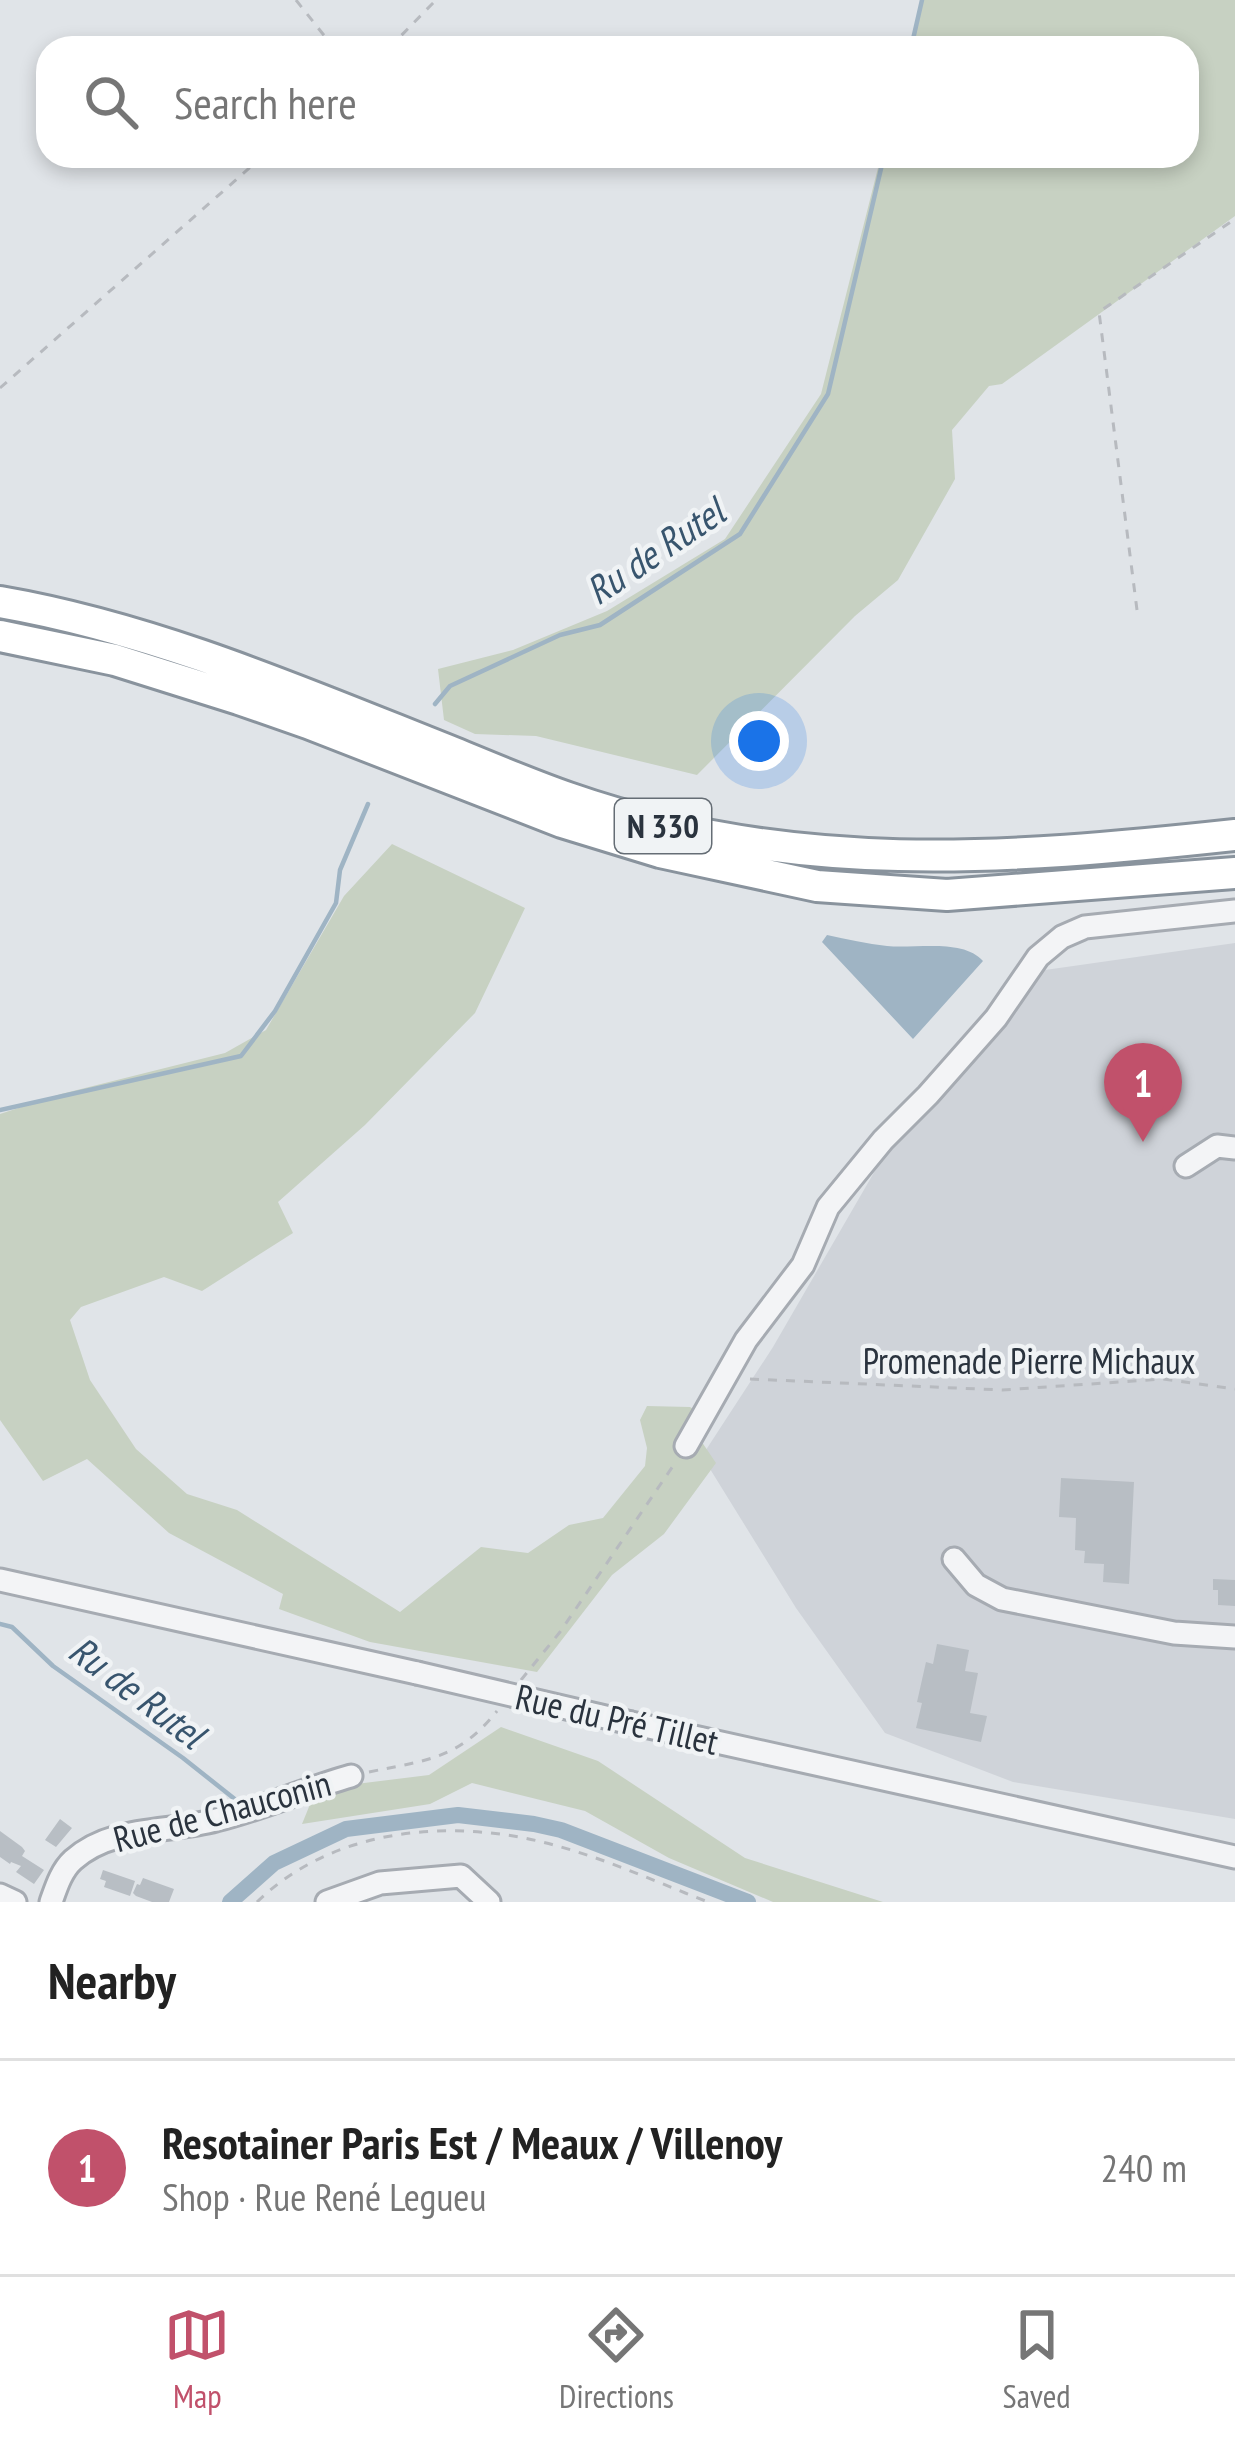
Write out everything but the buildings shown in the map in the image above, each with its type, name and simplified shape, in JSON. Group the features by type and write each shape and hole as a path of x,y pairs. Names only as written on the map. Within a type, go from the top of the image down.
{"highway":[{"name":"N 330","path":"0,602 122,628 282,684 568,798 712,838 904,857 1037,854 1235,835"},
{"name":"N 330","path":"0,636 115,661 308,723 562,822 660,852 817,886 947,895 1235,873"}],"street":[{"path":"686,1447 746,1340 803,1265 828,1207 996,1018 1038,957 1062,937 1085,927 1235,910"},
{"path":"1186,1166 1217,1146 1235,1148"},
{"path":"954,1559 976,1585 1002,1599 1174,1633 1235,1637"},
{"name":"Rue du Pré Tillet","path":"0,1580 1235,1857"},
{"name":"Rue de Chauconin","path":"51,1902 72,1861 107,1840 215,1821 351,1776"},
{"path":"327,1902 380,1883 460,1876 489,1902"},
{"path":"0,1894 15,1902"}],"path":[{"path":"296,0 324,36"},
{"path":"400,36 436,0"},
{"path":"0,388 249,168"},
{"path":"1137,610 1099,312 1235,219"},
{"name":"Promenade Pierre Michaux","path":"750,1379 1002,1390 1163,1379 1235,1389"},
{"path":"513,1690 560,1632 686,1447"},
{"path":"351,1776 438,1758 460,1748 500,1707"},
{"path":"257,1902 298,1868 328,1854 389,1837 458,1830 558,1846 708,1902"}],"shaded area":[{"path":"1235,943 1235,1819 1013,1782 885,1733 796,1608 702,1456 773,1347 887,1150 1045,970"}],"green space":[{"path":"923,0 1235,0 1235,216 1002,384 989,386 952,430 955,479 898,580 855,616 697,775 536,736 475,734 444,720 438,669 513,650 607,611 725,539 821,394 878,168 1199,168 1199,36 913,36"},
{"path":"392,844 525,908 475,1013 365,1125 278,1202 293,1233 202,1291 164,1277 81,1307 70,1320 90,1380 136,1449 187,1494 237,1510 400,1612 481,1547 528,1553 569,1525 603,1518 645,1466 647,1448 640,1420 647,1406 690,1407 702,1414 691,1426 716,1463 664,1534 612,1575 537,1672 370,1642 279,1609 283,1594 169,1533 87,1459 43,1481 0,1420 0,1114 225,1053 266,1030 344,896"},
{"path":"501,1727 598,1761 745,1858 883,1902 773,1902 669,1858 585,1811 472,1783 430,1804 302,1824 313,1797 356,1784 429,1775"}],"water":[{"path":"827,935 887,946 963,949 983,961 913,1039 822,942"}],"waterway":[{"name":"Ru de Rutel","path":"914,36 922,0"},
{"name":"Ru de Rutel","path":"435,704 450,686 560,635 600,625 740,534 828,394 881,168"},
{"name":"Ru de Rutel","path":"0,1110 241,1056 275,1011 336,903 340,870 368,804"},
{"name":"Ru de Rutel","path":"0,1624 12,1627 53,1666 241,1804"},
{"path":"230,1902 274,1863 346,1829 458,1815 561,1830 748,1902"}],"place":[{"name":"Resotainer Paris Est / Meaux / Villenoy","path":"1143,1142"}]}
